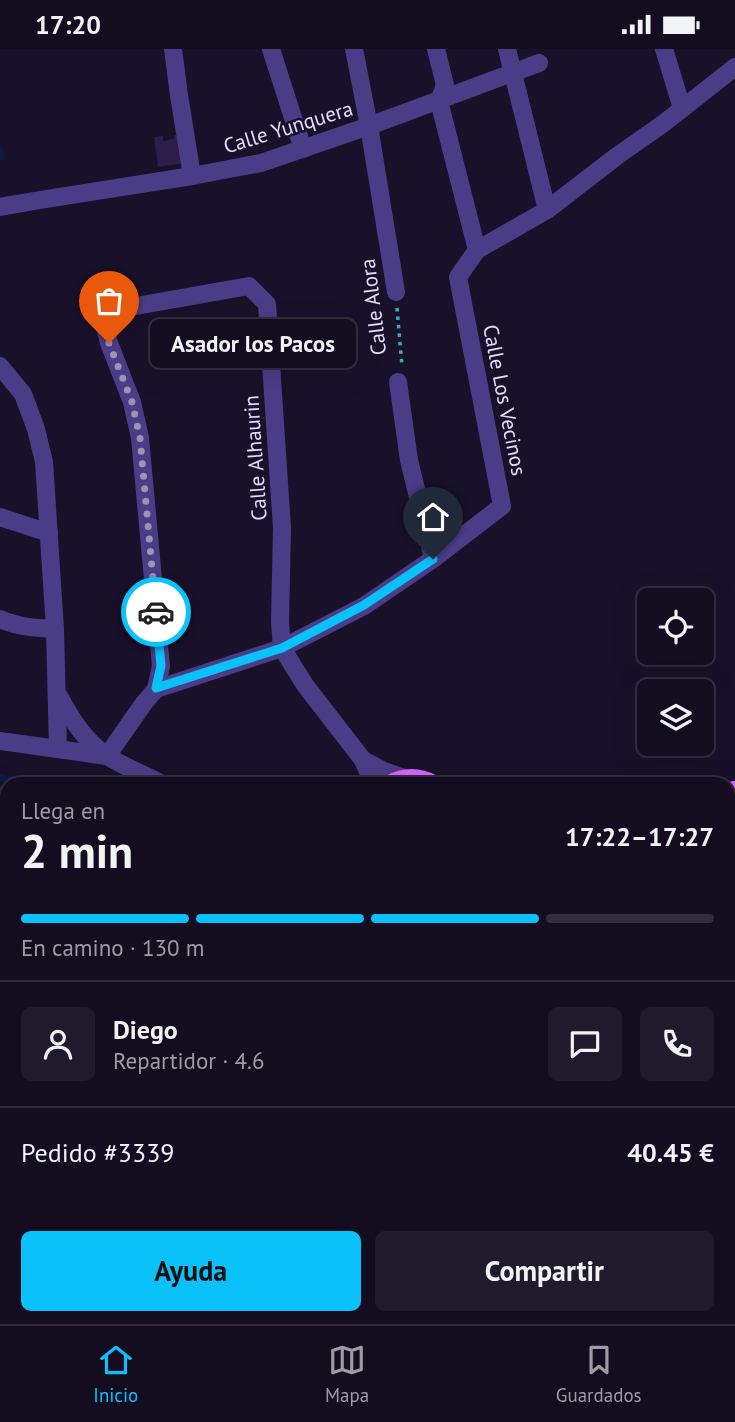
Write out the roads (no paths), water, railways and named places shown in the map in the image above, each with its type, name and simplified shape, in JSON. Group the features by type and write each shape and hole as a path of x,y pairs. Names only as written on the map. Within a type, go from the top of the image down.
{"street":[{"path":"173,49 192,176"},
{"path":"271,49 303,149"},
{"name":"Calle Alora","path":"354,49 396,292"},
{"path":"436,49 445,85 439,101 477,250"},
{"path":"507,49 547,210"},
{"path":"664,49 682,108"},
{"name":"Calle Yunquera","path":"0,207 261,163 539,63"},
{"name":"Calle Los Vecinos","path":"156,688 282,648 364,605 433,559 502,506 458,277 477,250 547,210 735,67"},
{"name":"Calle Alhaurin","path":"156,688 161,666 140,438 132,402 105,327 119,309 250,286 267,304 282,527 282,648"},
{"path":"0,366 23,394 44,461 55,629 58,749"},
{"name":"Calle Alora","path":"398,382 410,460 433,559"},
{"path":"0,517 49,533"},
{"path":"0,619 33,628 55,629"},
{"path":"282,648 305,685 363,759 370,777"},
{"path":"107,756 156,688"},
{"path":"57,692 71,720 88,739 107,756 148,777"},
{"path":"0,741 107,756"},
{"path":"363,759 392,777"}],"waterway":[{"path":"0,150 0,158"}],"place":[{"name":"Asador los Pacos","path":"109,343"}]}
